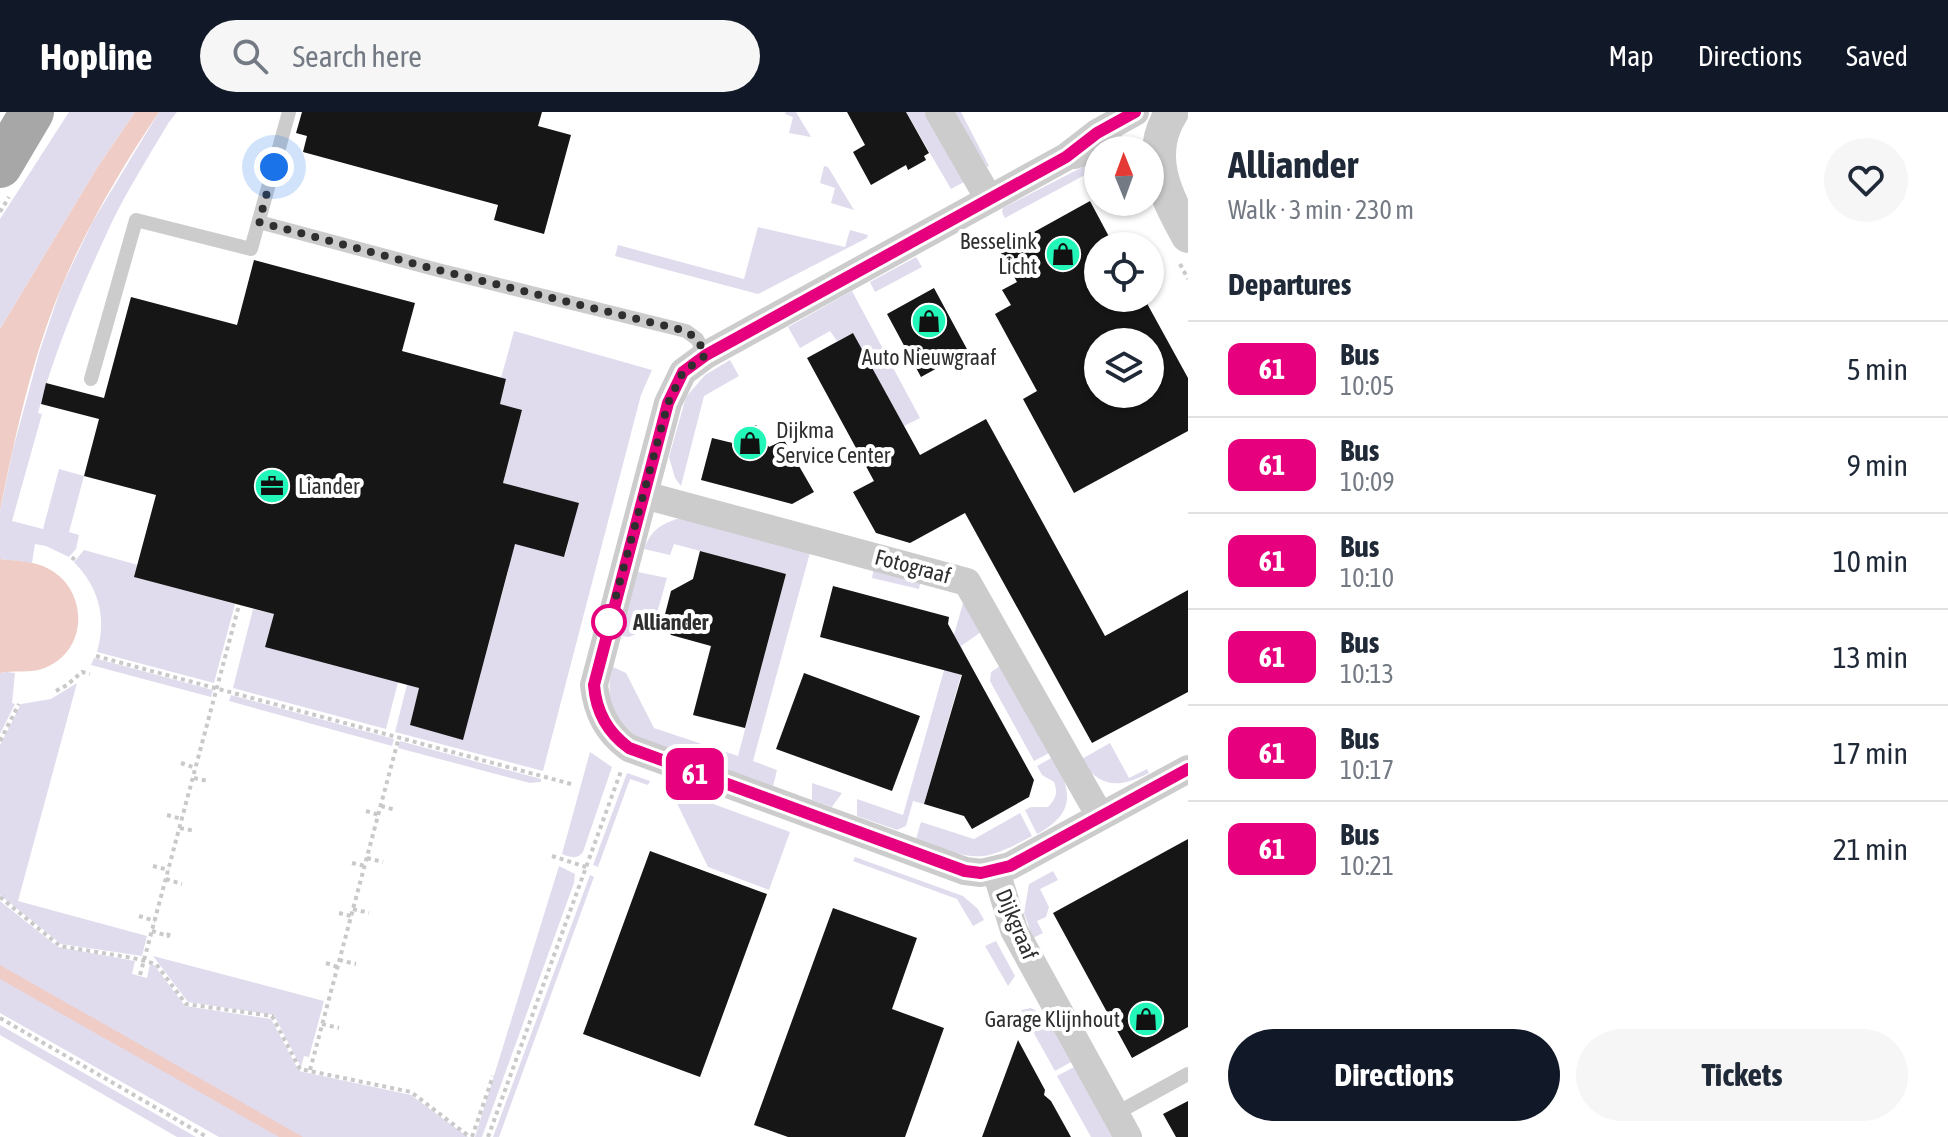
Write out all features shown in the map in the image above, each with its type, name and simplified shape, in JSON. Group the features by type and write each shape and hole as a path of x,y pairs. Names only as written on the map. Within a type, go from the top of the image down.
{"main road":[{"path":"0,166 32,112"}],"street":[{"path":"939,112 989,199"},
{"name":"Dijkgraaf","path":"1122,1126 1014,930 996,871 965,871 629,748 616,739 598,711 594,685 668,403 683,372 706,355 1066,157 1097,133 1135,112"},
{"path":"1161,136 1172,112"},
{"name":"Dijkgraaf","path":"1066,157 1084,152"},
{"path":"1164,190 1188,236"},
{"name":"Fotograaf","path":"644,495 967,582 1100,816"},
{"path":"996,871 1188,769"}],"lane":[{"path":"91,379 136,220 251,249 289,112"},
{"path":"259,222 686,331 697,339 706,355"},
{"path":"1122,1126 1188,1074"}],"path":[{"path":"140,975 239,605"},
{"path":"96,656 571,784"},
{"path":"56,691 82,672 90,674"},
{"path":"0,741 19,704"},
{"path":"310,1070 399,737"},
{"path":"488,1137 629,748"},
{"path":"181,763 196,768"},
{"path":"194,778 208,781"},
{"path":"381,806 396,810"},
{"path":"366,811 379,815"},
{"path":"167,815 182,819"},
{"path":"180,828 195,831"},
{"path":"552,856 586,867"},
{"path":"367,858 383,862"},
{"path":"352,863 365,866"},
{"path":"153,866 169,870"},
{"path":"166,879 182,884"},
{"path":"0,897 60,946 156,964 186,1004 272,1016 300,1069 411,1092 471,1137 493,1076"},
{"path":"353,909 369,913"},
{"path":"339,913 351,916"},
{"path":"139,916 155,921"},
{"path":"152,931 168,936 170,930"},
{"path":"339,960 356,964"},
{"path":"326,963 338,967"},
{"path":"0,1018 207,1137"},
{"path":"322,1024 339,1028"}],"shaded area":[{"path":"69,112 135,112 97,168 0,329 0,219"},
{"path":"135,112 159,112 106,197 61,288 33,370 0,511 0,329 97,168"},
{"path":"159,112 177,112 118,211 70,317 38,413 42,414 12,521 43,529 59,469 84,476 69,532 79,535 76,549 69,557 35,544 32,563 0,559 0,511 13,449 40,350 61,288 93,221"},
{"path":"786,112 796,112 811,137 789,133 793,117"},
{"path":"906,112 927,112 964,182 951,189"},
{"path":"952,112 961,112 989,166 987,167"},
{"path":"824,166 828,167 854,210 831,203 835,188 820,183"},
{"path":"1084,166 1084,176 1005,218 1003,208"},
{"path":"758,227 845,247 850,230 868,235 758,294 615,256 618,245 744,279"},
{"path":"916,257 922,267 875,292 870,282"},
{"path":"852,291 920,418 904,426 853,333 837,341 830,331 800,348 788,327"},
{"path":"514,331 652,370 641,395 543,771 395,732 414,657 426,660 410,725 463,739 508,572 489,537 565,556 578,503 503,483 522,411 500,404 506,380 501,378"},
{"path":"730,360 739,376 704,396 681,486 675,478 669,457 686,397 705,375"},
{"path":"683,517 811,549 753,761 777,770 773,786 637,737 621,721 612,706 609,688 613,667 626,673 654,728 738,756 786,574 674,544 670,555 644,549 650,536 659,528"},
{"path":"84,550 138,565 135,577 235,604 214,683 97,652 101,627 99,604 90,582 74,562"},
{"path":"0,559 44,566 62,578 71,590 76,603 77,632 62,657 43,669 0,673"},
{"path":"874,567 921,579 919,589 872,578"},
{"path":"638,572 667,578 653,627 629,637 621,636"},
{"path":"965,596 984,630 961,646 966,658 924,804 913,801 906,826 897,830 857,816 857,799 903,815"},
{"path":"253,609 274,614 265,646 405,655 386,729 233,688"},
{"path":"94,658 213,690 211,697 91,665"},
{"path":"1003,664 1051,752 1034,761 990,681 991,672"},
{"path":"0,673 15,673 12,703 15,704 0,734"},
{"path":"77,683 18,901 147,936 142,956 61,944 0,895 0,745 21,704 51,699"},
{"path":"231,695 394,739 392,746 229,701"},
{"path":"400,741 541,779 541,782 530,783 398,748"},
{"path":"1110,743 1129,778 1147,769 1149,773 1129,781 1112,783 1103,781 1088,770 1080,760"},
{"path":"590,752 612,767 583,852 571,857 562,854"},
{"path":"1053,757 1064,780 1067,800 1059,818 1037,834 1025,810 1048,807 1054,798 1054,782 1042,775 1037,766"},
{"path":"627,773 650,781 648,785 630,779 598,867 593,865"},
{"path":"812,783 842,793 832,807 812,800"},
{"path":"675,790 790,832 769,890 708,867 673,795"},
{"path":"1020,813 1032,836 999,852 963,855 916,839 921,822 974,839"},
{"path":"855,857 963,896 978,909 984,920 973,926 957,899 853,861"},
{"path":"559,866 575,874 574,883 482,1137 475,1137"},
{"path":"1053,871 1058,880 1040,889 1049,907 1046,917 1037,921 1043,933 1033,938 1024,913 1029,884"},
{"path":"590,875 594,877 499,1137 493,1137"},
{"path":"0,901 58,947 135,961 132,974 147,978 150,964 154,965 185,1006 271,1019 299,1071 411,1095 468,1137 219,1137 0,1013"},
{"path":"996,941 1015,976 1008,986 985,946"},
{"path":"153,956 324,1001 309,1057 304,1056 301,1067 274,1015 188,1002"},
{"path":"0,965 303,1137 279,1137 0,979"},
{"path":"1031,1008 1045,1015 1071,1062 1055,1071 1021,1010"},
{"path":"0,1025 196,1137 177,1137 0,1035"},
{"path":"1074,1067 1112,1137 1091,1137 1057,1076"}],"building":[{"path":"302,112 542,112 538,126 571,135 544,234 494,220 498,205 303,152 307,136 296,133"},
{"path":"847,112 906,112 929,153 924,156 926,160 908,170 906,165 871,185 853,152 865,145"},
{"path":"1084,204 1084,216 1098,216 1107,232 1084,232 1084,312 1152,312 1160,328 1084,328 1084,408 1164,408 1164,334 1188,378 1188,431 1074,493 1023,399 1037,391 995,314 1011,305 1002,290 1017,282 1000,251"},
{"path":"254,260 415,303 402,351 506,379 500,404 522,410 503,483 579,503 564,557 515,544 463,740 410,725 419,688 265,647 274,614 134,577 156,495 84,476 99,419 41,404 46,383 104,398 131,297 237,325"},
{"path":"934,288 968,351 921,377 887,314"},
{"path":"853,333 920,455 986,419 1105,636 1188,590 1188,692 1092,743 965,513 910,543 876,533 853,492 874,481 807,358"},
{"path":"756,425 769,447 784,440 814,492 792,504 701,480 712,438 741,445 744,432"},
{"path":"700,551 786,574 745,728 693,715 711,646 671,635 663,622 671,591 693,579"},
{"path":"833,586 949,617 948,624 1034,780 1029,797 972,829 964,816 924,804 962,675 820,637"},
{"path":"804,673 920,716 892,791 776,749"},
{"path":"1188,839 1188,1027 1132,1058 1053,913"},
{"path":"650,851 767,894 700,1077 583,1034"},
{"path":"833,908 917,938 892,1009 944,1028 905,1137 788,1137 754,1125"},
{"path":"1018,1040 1045,1090 1044,1095 1051,1101 1071,1137 982,1137"},
{"path":"1188,1101 1188,1137 1176,1137 1163,1114"}],"bus line":[{"name":"61","path":"1135,112 1097,133 1066,157 706,355 683,372 668,403 596,671 595,698 598,711 616,739 647,757 965,871 981,873 1010,866 1188,769"}],"place":[{"name":"Besselink Licht","path":"1063,254"},
{"name":"Auto Nieuwgraaf","path":"929,321"},
{"name":"Dijkma Service Center","path":"750,443"},
{"name":"Liander","path":"272,486"},
{"name":"Alliander","path":"609,622"},
{"name":"Garage Klijnhout","path":"1146,1019"}],"route":[{"path":"274,167 259,222 686,331 697,339 706,355 683,372 668,403 609,622"}]}
